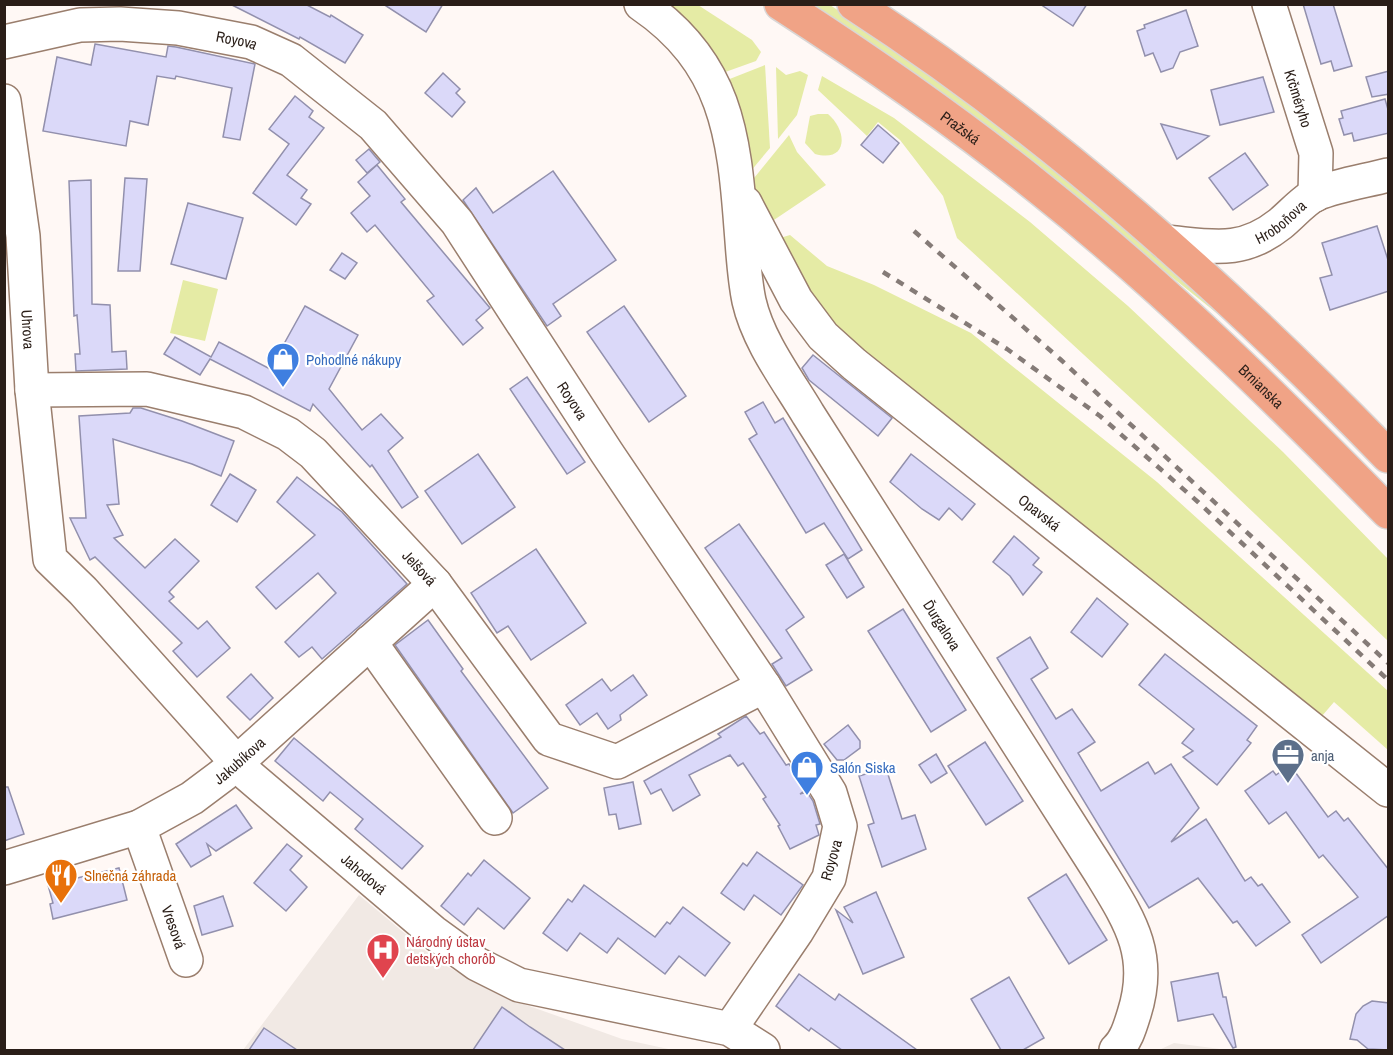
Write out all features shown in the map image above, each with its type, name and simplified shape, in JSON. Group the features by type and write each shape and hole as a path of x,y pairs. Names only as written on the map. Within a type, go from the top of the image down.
{"main road":[{"name":"Pražská","path":"781,4 917,94 1045,192 1130,265"},
{"path":"854,4 970,83 1165,242 1389,456"},
{"name":"Brnianska","path":"1130,265 1241,366 1389,512"}],"street":[{"path":"641,4 679,37 714,82 729,125 739,191"},
{"name":"Krčméryho","path":"1269,4 1316,153 1315,195"},
{"name":"Royova","path":"4,42 80,25 120,24 178,28 251,42 291,60 374,125 457,222 612,461 764,686 830,793 840,826 829,878 797,931 730,1029"},
{"name":"Uhrova","path":"4,101 23,236 16,310 32,390 50,559"},
{"name":"Hroboňova","path":"1165,242 1228,248 1245,244 1258,239 1315,195 1389,175"},
{"name":"Opavská","path":"739,191 796,300 823,336 863,371 1389,790"},
{"name":"Ďurgalova","path":"739,191 749,301 767,343 814,424 1100,872 1134,933 1141,957 1140,993 1128,1032 1116,1050"},
{"name":"Jelšová","path":"32,390 147,388 244,412 288,434 314,453 435,584 549,739 617,762 764,686"},
{"name":"Jahodová","path":"50,559 83,591 236,763 433,932 499,976 519,985 730,1029 764,1050"},
{"name":"Jakubíkova","path":"4,868 139,827 192,798 236,763 435,584"},
{"path":"370,642 495,818"},
{"name":"Vresová","path":"139,827 186,960"}],"shaded area":[{"name":"Národný ústav detských chorôb","path":"359,895 439,962 504,997 622,1039 673,1050 243,1050"},
{"path":"1174,1043 1228,1050 1159,1050"}],"green space":[{"path":"653,5 698,5 752,40 761,52 756,61 717,75"},
{"path":"804,5 830,5 933,73 1108,212 1244,335 935,87"},
{"path":"765,65 770,148 745,178 722,82"},
{"path":"776,67 786,75 800,71 808,75 797,115 778,139"},
{"path":"822,76 894,118 1030,222 1128,306 1283,452 1388,559 1388,641 1212,473 957,238 943,196 900,140 878,122 867,136 818,90"},
{"path":"828,114 839,129 841,144 839,150 834,154 826,156 815,154 805,143 810,116"},
{"path":"789,135 797,152 826,185 765,226 746,188"},
{"path":"790,235 827,266 874,285 971,333 1157,482 1388,691 1388,750 1334,702 1322,716 876,366 823,316 770,241"},
{"path":"183,280 218,289 205,341 170,333"}],"building":[{"path":"230,4 305,4 330,17 331,15 363,35 345,63 300,37 299,39"},
{"path":"383,4 443,4 426,32"},
{"path":"1040,4 1087,4 1073,26"},
{"path":"1303,4 1333,4 1352,66 1334,71 1331,61 1321,64"},
{"path":"1186,10 1198,46 1180,52 1173,68 1161,72 1153,53 1145,56 1137,31 1145,28 1144,25"},
{"path":"95,44 166,57 168,46 176,47 255,64 240,140 223,137 232,88 176,76 175,79 157,76 148,125 130,121 126,146 43,131 57,57 91,65"},
{"path":"1389,71 1389,94 1372,97 1366,77"},
{"path":"443,73 460,89 456,93 465,102 452,117 425,93"},
{"path":"1263,77 1274,112 1220,125 1211,90"},
{"path":"295,96 313,111 309,117 324,128 287,175 307,190 301,198 311,204 296,225 253,193 289,144 269,129"},
{"path":"1385,99 1389,113 1389,133 1354,141 1352,133 1344,135 1339,119 1343,118 1341,111"},
{"path":"1161,124 1209,136 1177,159"},
{"path":"878,125 899,143 883,163 861,145"},
{"path":"369,149 380,162 367,173 356,160"},
{"path":"1245,153 1268,185 1233,210 1209,178"},
{"path":"377,165 405,199 401,202 490,308 476,320 483,328 463,345 427,301 434,296 375,225 367,232 351,213 370,196 358,182"},
{"path":"553,171 616,260 553,304 561,316 547,326 463,200 476,188 493,213"},
{"path":"125,178 147,179 140,271 118,271"},
{"path":"91,180 92,304 110,305 112,352 126,351 127,369 76,371 75,354 80,354 77,315 74,316 69,181"},
{"path":"188,203 243,218 226,279 171,264"},
{"path":"1377,226 1389,263 1389,291 1330,310 1320,278 1332,275 1322,243"},
{"path":"342,253 357,263 345,279 330,270"},
{"path":"305,306 358,335 329,389 362,430 381,414 403,438 388,451 418,497 402,508 372,465 370,467 313,404 310,411 210,359 200,375 164,354 175,337 211,357 219,342 270,369"},
{"path":"624,306 686,396 649,422 587,332"},
{"path":"813,355 892,418 878,436 809,380 802,368"},
{"path":"527,377 585,462 567,474 510,389"},
{"path":"763,402 775,423 783,418 862,550 848,559 824,523 806,533 749,439 757,434 745,412"},
{"path":"133,408 141,408 182,421 234,441 221,476 192,464 113,439 119,504 107,505 123,535 114,538 145,568 175,539 199,561 169,592 174,597 169,601 198,629 207,621 230,648 197,677 173,651 182,643 95,557 90,560 70,518 86,518 79,416 130,413"},
{"path":"478,454 515,507 462,544 425,491"},
{"path":"911,454 975,504 962,520 949,508 939,520 890,482"},
{"path":"230,474 256,490 237,522 211,505"},
{"path":"297,477 342,512 407,584 322,659 312,647 299,657 285,642 336,593 318,573 276,609 256,587 315,535 277,502"},
{"path":"739,524 804,617 786,630 812,670 786,686 772,664 782,658 705,548"},
{"path":"1014,536 1039,558 1033,565 1042,572 1023,595 1010,576 993,562"},
{"path":"536,549 586,623 531,660 508,626 497,633 471,593"},
{"path":"844,554 864,587 847,598 826,565"},
{"path":"1097,598 1128,624 1102,657 1071,632"},
{"path":"903,609 966,710 931,732 868,631"},
{"path":"428,620 463,669 461,671 548,788 513,813 395,645"},
{"path":"1030,637 1048,668 1031,679 1056,719 1072,709 1095,742 1078,753 1101,791 1148,762 1155,774 1171,764 1199,808 1171,842 1206,819 1245,881 1251,877 1258,886 1262,884 1290,922 1256,946 1237,921 1233,923 1198,878 1149,908 997,658"},
{"path":"1165,654 1257,726 1247,740 1251,743 1217,785 1183,757 1193,751 1182,743 1194,729 1139,685"},
{"path":"251,674 273,698 250,720 227,697"},
{"path":"633,675 647,695 620,715 621,720 608,729 597,713 580,725 566,705 602,679 611,691"},
{"path":"746,716 760,734 764,732 786,765 789,764 805,790 800,794 807,792 813,801 820,824 816,825 819,835 790,849 778,826 780,825 763,799 766,797 743,763 738,766 730,755 689,775 700,795 673,811 661,789 651,794 644,781 721,737 718,734"},
{"path":"848,725 860,741 860,748 844,760 837,760 824,744"},
{"path":"294,738 423,846 402,869 355,829 363,819 330,792 323,801 275,761"},
{"path":"985,742 1023,801 986,825 948,766"},
{"path":"936,754 947,773 931,783 919,765"},
{"path":"1290,765 1328,817 1336,811 1344,821 1348,818 1389,870 1389,915 1321,963 1302,935 1358,897 1323,855 1319,858 1286,812 1269,824 1245,791 1273,771 1276,775"},
{"path":"886,768 902,819 915,815 926,849 882,867 868,825 874,823 859,776"},
{"path":"633,782 641,824 619,829 616,814 609,815 604,788"},
{"path":"4,787 8,787 24,834 4,841"},
{"path":"236,805 252,828 216,851 207,844 211,855 191,867 176,844"},
{"path":"287,844 302,856 290,870 307,887 286,911 254,883"},
{"path":"757,852 803,885 781,915 754,895 744,910 721,893 743,863 747,866"},
{"path":"484,860 530,898 504,929 478,908 464,925 441,906 468,873 471,876"},
{"path":"119,868 127,900 53,919 50,904 53,903 48,885"},
{"path":"1066,874 1107,940 1069,964 1028,898"},
{"path":"584,885 655,937 667,922 670,924 683,907 730,943 705,976 679,956 665,974 618,938 607,953 580,933 567,951 543,933 568,899 572,902"},
{"path":"876,892 904,957 863,974 836,910 853,923 844,907"},
{"path":"223,896 233,926 202,935 194,906"},
{"path":"1218,973 1223,997 1226,997 1236,1047 1233,1048 1213,1014 1178,1021 1171,982"},
{"path":"799,974 835,1000 839,994 917,1050 842,1050 811,1028 809,1031 776,1006"},
{"path":"1009,977 1044,1038 1023,1050 1001,1050 971,999"},
{"path":"1372,1001 1389,1003 1389,1050 1368,1049 1357,1040 1350,1039 1356,1014"},
{"path":"502,1007 530,1027 565,1050 473,1050"},
{"path":"264,1028 297,1050 249,1050"}],"railway":[{"path":"914,231 1060,359 1388,663"},
{"path":"883,272 1007,349 1100,416 1198,502 1388,680"}],"place":[{"name":"Pohodlné nákupy","path":"283,388"},
{"name":"anja","path":"1288,784"},
{"name":"Salón Siska","path":"807,796"},
{"name":"Slnečná záhrada","path":"61,904"},
{"name":"Národný ústav detských chorôb","path":"383,979"}]}
